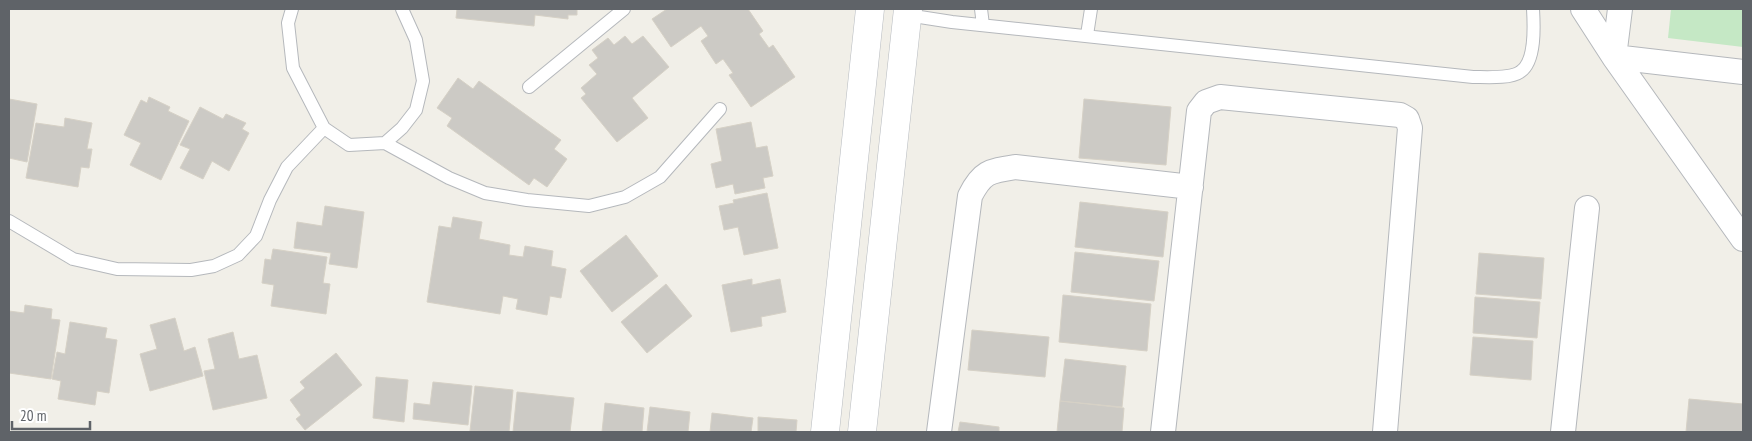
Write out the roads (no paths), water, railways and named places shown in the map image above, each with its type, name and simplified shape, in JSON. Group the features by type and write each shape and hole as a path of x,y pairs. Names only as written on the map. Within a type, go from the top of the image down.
{"main road":[{"path":"825,432 870,9"},
{"path":"862,432 908,12"}],"street":[{"path":"1582,9 1743,239"},
{"path":"1614,57 1620,9"},
{"path":"1614,57 1743,72"},
{"path":"1163,432 1199,111 1206,102 1220,97 1400,115 1407,119 1410,128 1385,432"},
{"path":"939,432 970,196 978,181 992,170 1015,167 1191,186"},
{"path":"1563,432 1587,208"}],"lane":[{"path":"292,9 288,23 294,68 324,128 349,145 385,143 449,178 485,193 527,200 589,206 625,198 660,177 720,108"},
{"path":"385,143 402,128 416,110 423,80 416,40 402,9"},
{"path":"529,87 624,9"},
{"path":"982,9 983,25"},
{"path":"1086,36 1091,9"},
{"path":"908,12 952,22 1473,77 1503,76 1520,72 1528,62 1535,32 1533,9"},
{"path":"9,221 73,259 117,269 191,270 214,266 238,255 256,236 270,200 287,167 324,128"}]}
